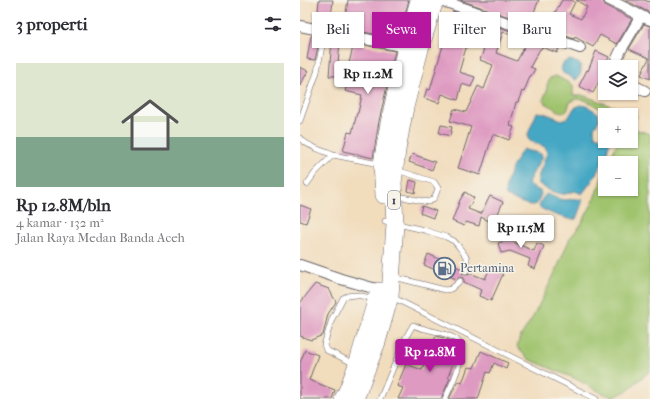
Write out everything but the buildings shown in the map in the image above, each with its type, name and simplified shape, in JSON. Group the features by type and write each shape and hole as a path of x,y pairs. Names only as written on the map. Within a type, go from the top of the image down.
{"highway":[{"name":"1","path":"416,12 419,0"},
{"name":"1","path":"343,399 377,342 394,195 393,183 388,167 400,131 420,49 435,0"},
{"name":"1","path":"390,223 388,167 389,123 406,48"},
{"name":"1","path":"355,399 362,366"}],"street":[{"path":"440,0 549,36 580,48"},
{"path":"608,0 645,18 621,50 616,60"},
{"path":"300,26 312,28"},
{"path":"638,88 645,91"},
{"path":"300,265 384,291"}],"lane":[{"path":"300,121 317,72 322,48"},
{"path":"300,138 308,144 333,155 388,167 434,182 438,188 435,197 432,201 428,202 394,195"},
{"path":"306,184 333,155"},
{"path":"390,223 424,230 454,240 467,258 466,271"},
{"path":"362,366 327,351 324,345 332,318 342,298 345,296 359,296 384,291 402,279 445,290 451,289 460,281"},
{"path":"384,291 596,399"},
{"path":"380,399 406,337 413,325 426,330 442,333 457,340 459,344 461,350 458,368 445,399"}],"green space":[{"path":"556,76 573,85 573,95 582,95 617,108 599,108 585,100 576,99 570,102 567,111 562,113 544,102 547,85 550,78"},
{"path":"638,130 650,134 650,371 626,391 614,397 528,359 517,347 520,337 533,317 555,273 570,238 580,226 592,204 598,188 598,196 638,196 638,156 611,156 615,148 638,148"}],"water":[{"path":"569,60 580,64 581,73 576,80 563,73 561,69 563,63"},
{"path":"581,105 587,106 598,113 598,122 594,128 595,136 598,137 598,148 608,148 606,156 598,156 598,170 582,194 575,191 565,194 555,193 538,183 538,177 547,153 545,147 528,139 528,134 537,112 562,120 569,117 574,108"},
{"path":"523,149 539,153 542,157 528,182 530,186 540,191 541,194 537,204 533,205 526,204 506,196 505,191 513,165"},
{"path":"547,194 563,200 582,200 576,219 568,219 558,216 539,207 543,198"}],"place":[{"name":"Pertamina","path":"445,268"}]}
